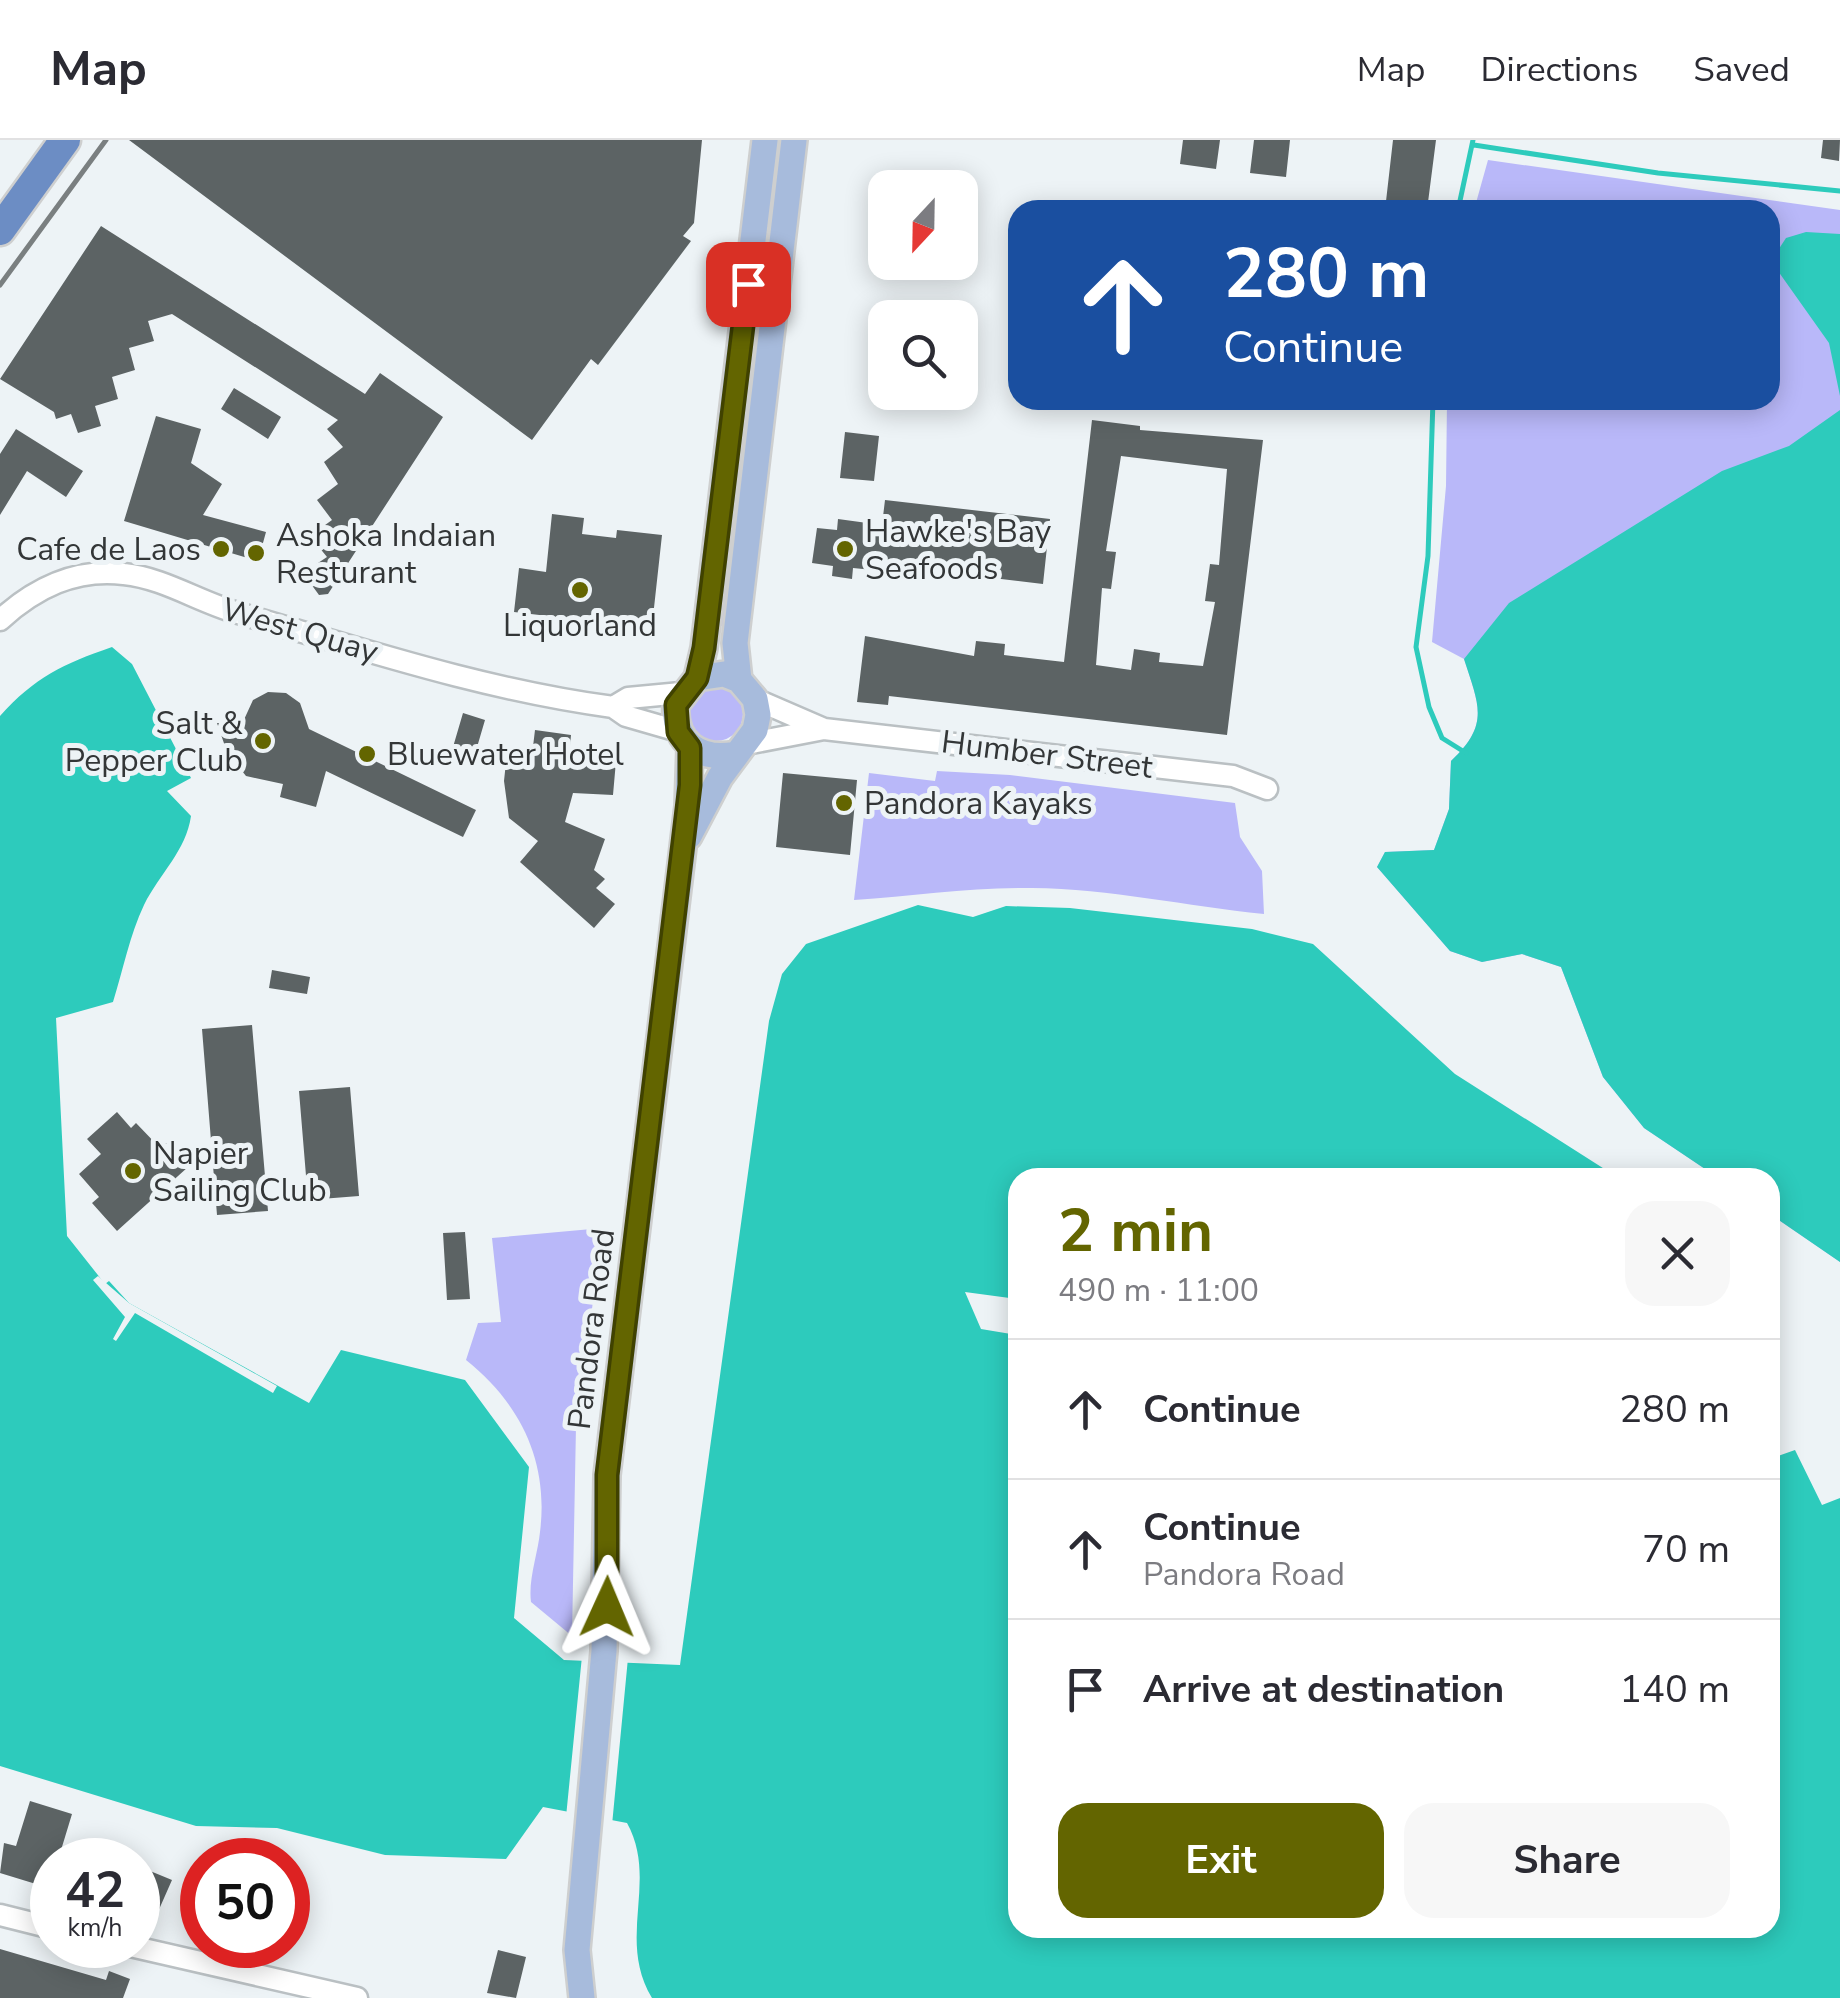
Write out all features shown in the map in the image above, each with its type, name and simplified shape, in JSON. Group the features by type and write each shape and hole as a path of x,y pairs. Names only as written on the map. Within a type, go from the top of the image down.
{"highway":[{"path":"0,230 65,140"}],"main road":[{"path":"741,749 708,756 684,740 675,718 707,628 766,140"},
{"path":"682,849 758,715 735,643 794,140"},
{"path":"689,686 724,674 747,690"},
{"name":"Pandora Road","path":"582,1998 578,1950 604,1652 607,1475 682,849 684,740"}],"street":[{"name":"West Quay","path":"0,620 46,586 78,576 122,574 166,584 221,608 516,692 613,707 684,740"},
{"name":"West Quay","path":"613,707 628,698 689,686"},
{"name":"Humber Street","path":"747,690 824,729"},
{"name":"Humber Street","path":"741,749 824,729 1233,776 1268,788"},
{"path":"0,1916 30,1923"},
{"path":"160,1953 357,1998"}],"shaded area":[{"path":"772,140 787,140 729,626 716,626"},
{"path":"1488,160 1770,200 1477,200"},
{"path":"1780,201 1840,210 1840,1262 1780,1221 1780,1168 1704,1168 1644,1128 1603,1077 1561,967 1522,954 1482,962 1450,951 1377,867 1385,852 1434,850 1449,809 1451,761 1472,736 1478,714 1464,659 1432,642 1446,486 1447,410 1780,410"},
{"path":"1806,232 1840,234 1840,396 1829,343 1780,274 1780,247 1786,238"},
{"path":"1840,410 1840,1262 1780,1221 1780,1168 1704,1168 1644,1128 1603,1077 1561,967 1522,954 1482,962 1450,951 1377,867 1385,852 1434,850 1449,809 1451,761 1472,736 1478,714 1464,659 1509,603 1722,471 1789,446"},
{"path":"112,647 132,664 191,778 167,791 191,816 178,851 139,916 113,1002 56,1018 67,1236 105,1284 109,1281 129,1303 309,1403 341,1350 465,1380 529,1467 514,1618 564,1660 680,1665 769,1021 782,974 806,944 918,905 973,917 1006,906 1070,908 1252,929 1313,944 1455,1074 1603,1168 1008,1168 1008,1298 965,1292 981,1329 1008,1334 1008,1938 1780,1938 1780,1455 1795,1450 1822,1505 1840,1498 1840,1998 652,1998 637,1954 639,1866 627,1823 543,1807 506,1859 385,1855 277,1828 196,1826 0,1766 0,716 25,691 79,659"},
{"path":"716,687 735,695 743,714 735,733 716,741 697,733 689,714 697,695"},
{"path":"937,771 1010,775 1235,803 1240,837 1262,871 1264,914 1032,888 854,900 869,773 935,781"},
{"path":"603,1228 576,1426 572,1636 531,1602 542,1506 540,1481 527,1436 502,1395 466,1360 478,1323 501,1322 492,1238"}],"pier":[{"path":"98,1276 129,1303 277,1386 273,1393 135,1313 116,1341 113,1339 125,1317 93,1280"},
{"path":"582,1656 628,1658 612,1825 566,1817"}],"building":[{"path":"129,140 702,140 694,223 683,236 691,241 598,365 591,359 532,440"},
{"path":"1183,140 1220,140 1216,169 1180,164"},
{"path":"1254,140 1290,140 1286,177 1250,173"},
{"path":"1393,140 1436,140 1428,200 1386,200"},
{"path":"1823,140 1840,140 1839,161 1821,158"},
{"path":"101,226 365,394 380,373 443,417 328,594 319,595 303,573 327,557 310,536 332,520 317,500 338,484 324,462 343,447 327,429 338,420 172,314 148,321 154,341 129,348 135,370 112,377 118,399 95,406 101,426 78,433 71,414 56,419 54,412 0,379"},
{"path":"234,388 281,417 268,439 221,409"},
{"path":"156,416 201,429 191,463 222,484 203,515 266,532 258,561 124,521"},
{"path":"1092,420 1140,426 1140,430 1263,440 1227,735 889,696 888,705 857,702 865,636 974,656 976,641 1005,644 1004,655 1064,662","holes":["1121,456 1227,469 1219,565 1210,564 1205,601 1215,602 1203,666 1159,662 1160,653 1134,649 1131,670 1096,665 1102,588 1111,589 1116,552 1106,551"]},
{"path":"16,429 83,471 66,497 27,471 0,515 0,454"},
{"path":"845,432 879,436 874,481 840,478"},
{"path":"885,500 1050,519 1043,584 874,564 873,570 853,568 852,579 832,576 833,566 812,563 817,528 837,530 838,519 882,525"},
{"path":"552,514 584,518 582,534 616,538 617,530 662,535 651,635 589,628 590,621 514,612 519,568 546,572"},
{"path":"268,692 286,693 300,703 309,729 476,810 463,837 326,771 316,807 280,797 283,784 246,776 227,752 217,723 242,724 253,700"},
{"path":"463,713 485,720 475,754 453,747"},
{"path":"535,730 571,735 569,757 616,761 613,795 573,793 565,822 605,839 594,870 605,879 596,888 615,904 594,928 520,862 538,841 509,818 504,781 507,753 532,755"},
{"path":"783,773 857,780 850,855 776,847"},
{"path":"272,970 310,977 307,994 269,988"},
{"path":"252,1025 268,1211 217,1215 202,1029"},
{"path":"350,1087 359,1196 308,1200 299,1091"},
{"name":"Napier Sailing Club","path":"117,1112 131,1128 136,1123 160,1148 166,1143 188,1167 117,1231 92,1203 99,1197 79,1174 101,1154 87,1139"},
{"path":"465,1232 470,1299 447,1300 443,1233"},
{"path":"30,1801 72,1814 65,1838 30,1838 30,1882 0,1873 4,1843 16,1846"},
{"path":"160,1875 172,1880 160,1907"},
{"path":"0,1949 30,1958 30,1968 65,1968 106,1980 109,1971 130,1979 123,1998 0,1998"},
{"path":"498,1950 526,1957 516,1998 487,1993"}],"waterway":[{"path":"1460,200 1473,140"},
{"path":"1474,145 1658,173 1840,191"},
{"path":"1433,410 1428,556 1416,647 1429,707 1442,738 1466,753"}],"railway":[{"path":"0,285 106,140"}],"place":[{"name":"Cafe de Laos","path":"221,549"},
{"name":"Hawke's Bay Seafoods","path":"845,549"},
{"name":"Ashoka Indaian Resturant","path":"256,553"},
{"name":"Liquorland","path":"580,590"},
{"name":"Salt & Pepper Club","path":"263,741"},
{"name":"Bluewater Hotel","path":"367,754"},
{"name":"Pandora Kayaks","path":"844,803"},
{"name":"Napier Sailing Club","path":"133,1171"}],"route":[{"path":"607,1607 607,1475 675,880 690,785 690,748 678,732 676,705 681,693 697,678 704,648 748,284"}]}
